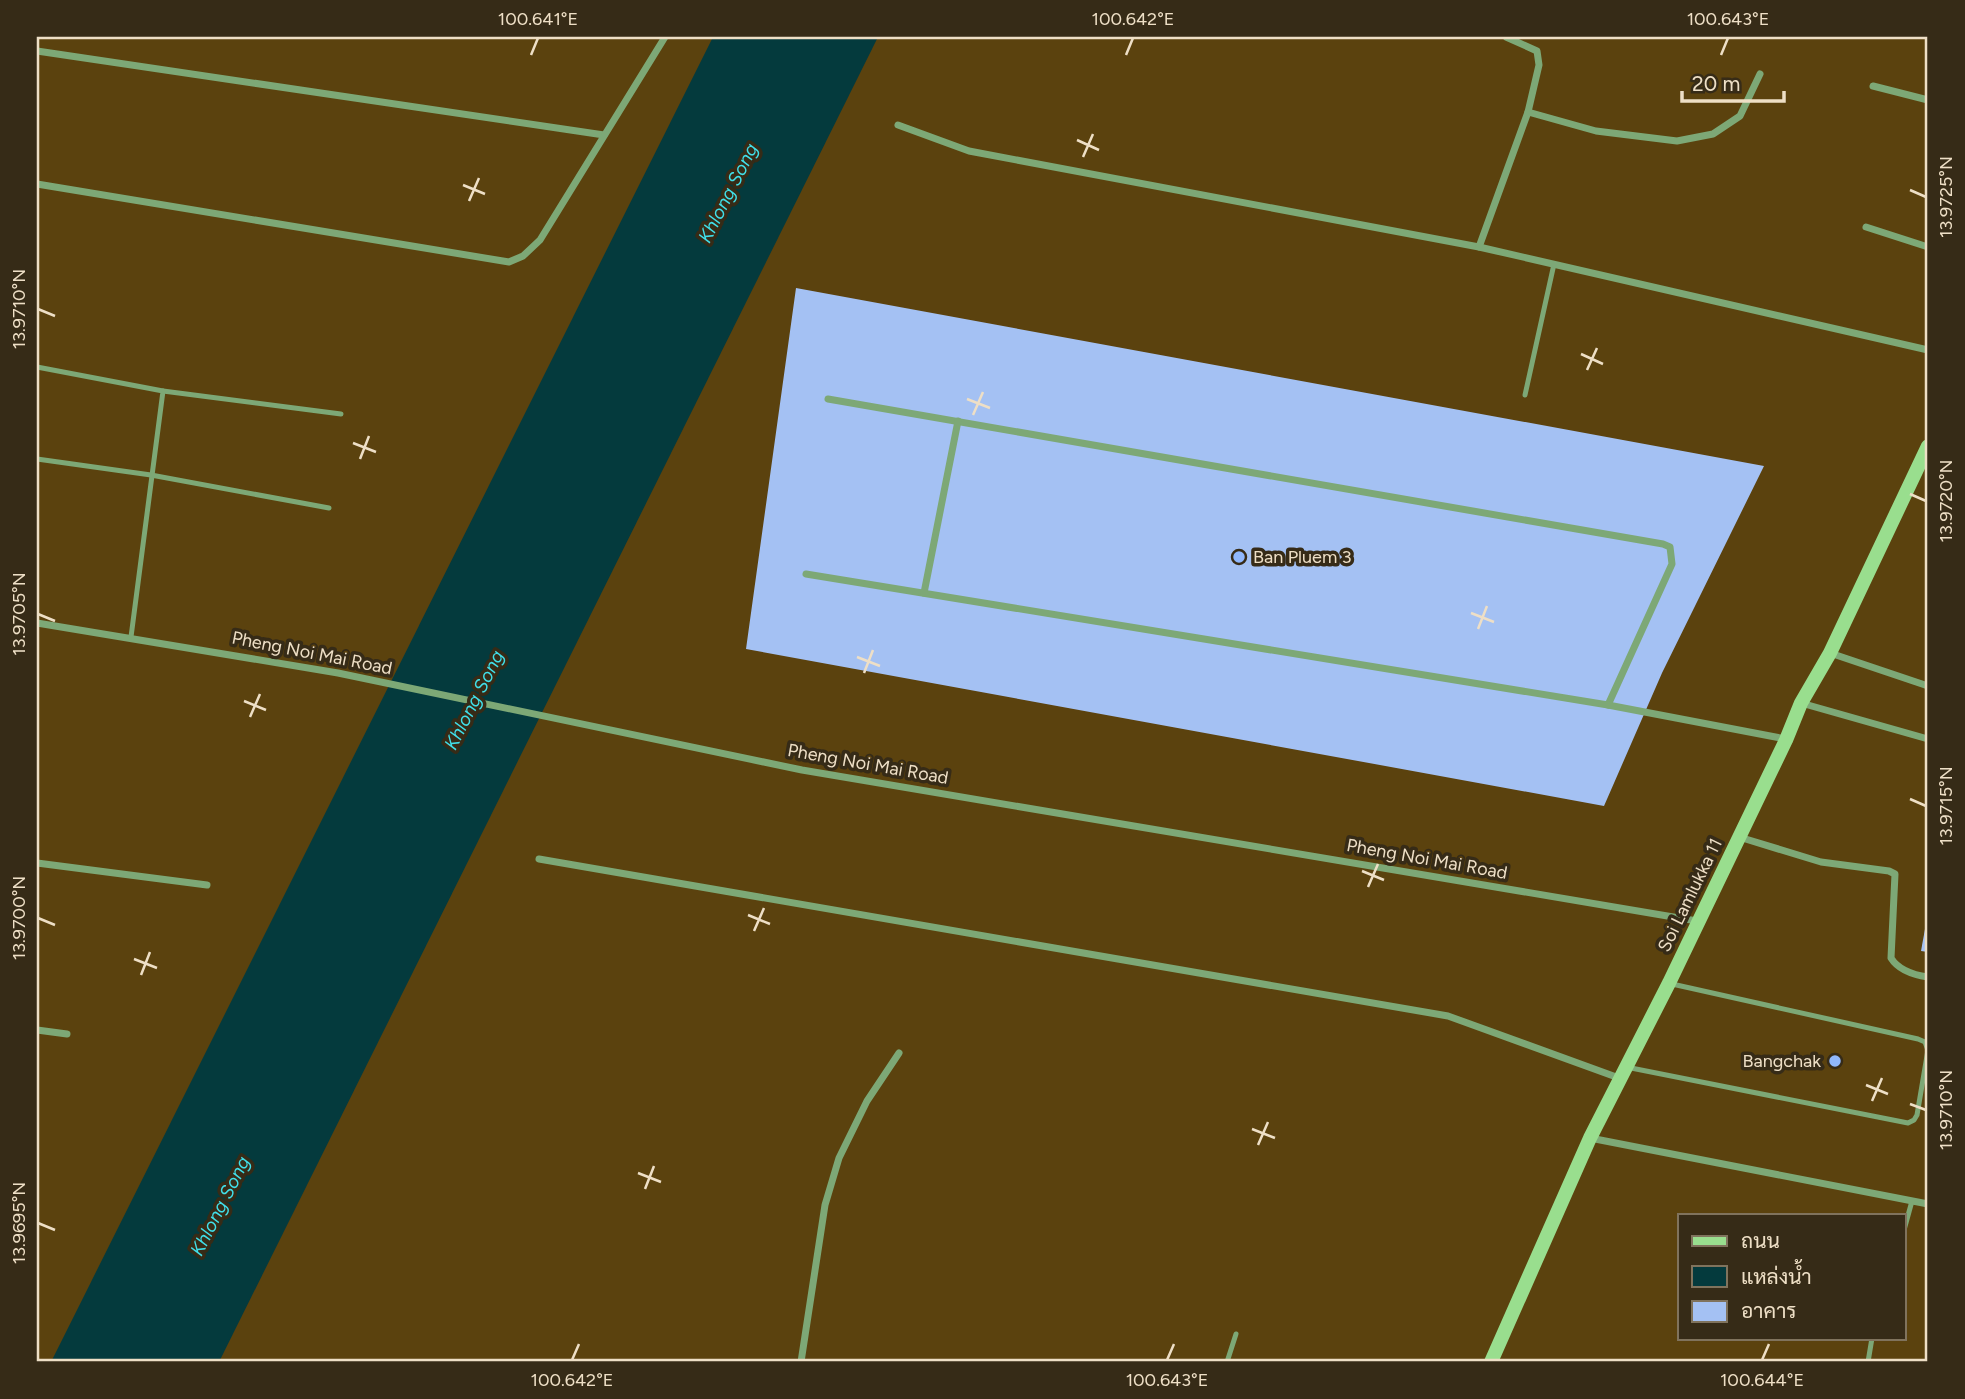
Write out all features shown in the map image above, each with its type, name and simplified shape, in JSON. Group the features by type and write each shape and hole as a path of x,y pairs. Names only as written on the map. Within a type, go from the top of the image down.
{"street":[{"path":"37,184 509,262 523,256 540,240 665,37"},
{"path":"1479,247 1528,112 1539,65 1537,51 1506,37"},
{"path":"37,51 604,135"},
{"path":"1528,112 1596,131 1677,141 1713,134 1740,116 1760,74"},
{"path":"1873,86 1928,100"},
{"path":"898,125 969,151 1479,247 1928,350"},
{"path":"1866,227 1928,247"},
{"path":"828,399 1663,544 1670,547 1672,564 1608,705"},
{"path":"924,593 958,421"},
{"name":"Soi Lamlukka 11","path":"1491,1362 1590,1138 1669,983 1786,740 1801,703 1830,653 1928,446"},
{"path":"806,574 1608,705 1786,740"},
{"name":"Pheng Noi Mai Road","path":"37,622 338,673 803,770 1697,921"},
{"path":"1830,653 1928,686"},
{"path":"1801,703 1928,738"},
{"path":"1739,837 1821,862 1895,874 1891,958 1895,964 1911,974 1928,977"},
{"path":"539,859 1448,1016 1622,1073"},
{"path":"37,863 207,886"},
{"path":"37,1030 67,1034"},
{"path":"801,1362 825,1205 839,1158 867,1101 900,1053"},
{"path":"1590,1138 1928,1204"}],"lane":[{"path":"1525,395 1554,264"},
{"path":"37,367 163,391 341,414"},
{"path":"131,637 163,391"},
{"path":"37,459 151,475 329,508"},
{"path":"1622,1073 1908,1123 1917,1115 1926,1070 1928,1049 1925,1042 1669,983"},
{"path":"1906,1223 1912,1201"},
{"path":"1227,1362 1236,1335"},
{"path":"1868,1362 1872,1340"}],"water":[{"name":"Khlong Song","path":"713,37 878,37 219,1362 51,1362"}],"building":[{"name":"Ban Pluem 3","path":"796,288 1764,466 1662,673 1604,806 746,649"},
{"path":"1928,919 1928,952 1921,951"}],"place":[{"name":"Ban Pluem 3","path":"1239,557"},
{"name":"Bangchak","path":"1835,1061"}]}
